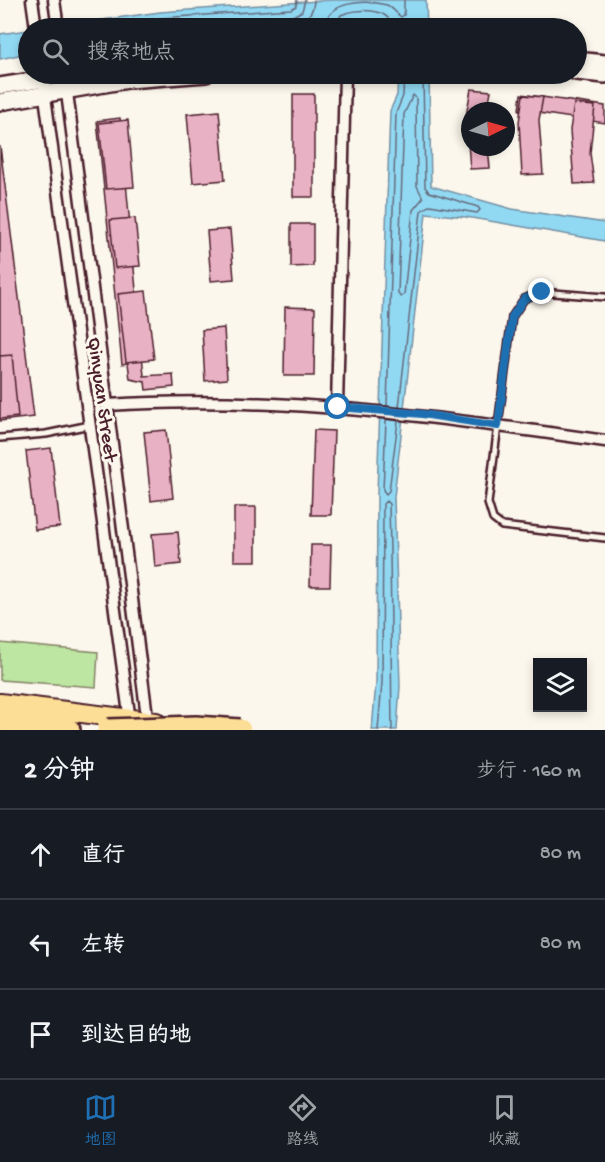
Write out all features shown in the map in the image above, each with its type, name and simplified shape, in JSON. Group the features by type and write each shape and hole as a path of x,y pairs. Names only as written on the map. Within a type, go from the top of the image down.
{"highway":[{"path":"0,722 69,730"},
{"path":"108,730 196,727 240,730"}],"main road":[{"path":"0,703 130,724 205,730"}],"street":[{"path":"32,0 35,18"},
{"path":"54,0 56,18"},
{"path":"587,61 605,63"},
{"path":"587,73 605,75"},
{"path":"0,86 22,84"},
{"path":"0,102 39,84"},
{"name":"Qinyuan Street","path":"43,84 130,724"},
{"name":"Qinyuan Street","path":"69,84 148,725"},
{"path":"338,407 345,84"},
{"path":"108,405 174,401 374,409 605,441"}],"lane":[{"path":"605,297 542,292 524,299 512,317 488,503 494,519 502,526 605,538"},
{"path":"0,438 46,434 90,425"}],"green space":[{"path":"0,643 98,652 96,687 0,680"}],"water":[{"path":"332,0 426,0 427,18 116,18 160,12"},
{"path":"18,31 18,55 0,59 0,34"},
{"path":"398,84 429,84 431,186 512,209 605,223 605,241 466,217 426,213 394,497 400,686 397,730 372,730 376,682 377,494 390,111 397,95"}],"building":[{"path":"471,89 491,91 489,102 469,102"},
{"path":"293,94 314,94 314,197 293,197"},
{"path":"521,94 605,106 605,123 519,110"},
{"path":"523,95 543,97 539,120 543,174 522,175 519,122"},
{"path":"574,104 595,106 590,153 594,183 574,184 570,130"},
{"path":"219,111 225,180 193,183 187,114"},
{"path":"120,118 144,376 173,374 174,387 146,390 145,382 130,379 128,363 122,364 97,121"},
{"path":"128,120 134,187 106,189 99,123"},
{"path":"0,146 34,417 0,421"},
{"path":"469,156 489,156 490,168 470,169"},
{"path":"135,218 140,266 115,268 110,220"},
{"path":"291,224 313,224 313,266 291,267"},
{"path":"230,229 234,279 211,281 207,231"},
{"path":"146,291 154,359 126,362 118,294"},
{"path":"285,307 315,308 314,376 284,376"},
{"path":"224,328 227,379 205,381 202,330"},
{"path":"12,355 18,417 0,419 0,356"},
{"path":"166,430 173,498 151,501 144,432"},
{"path":"314,430 334,431 331,515 311,515"},
{"path":"51,448 60,527 35,530 26,451"},
{"path":"234,507 256,507 256,561 234,561"},
{"path":"178,532 181,564 155,567 152,534"},
{"path":"311,545 331,545 330,586 310,586"}],"route":[{"path":"338,407 422,414 498,426 512,317 524,299 542,292"}]}
